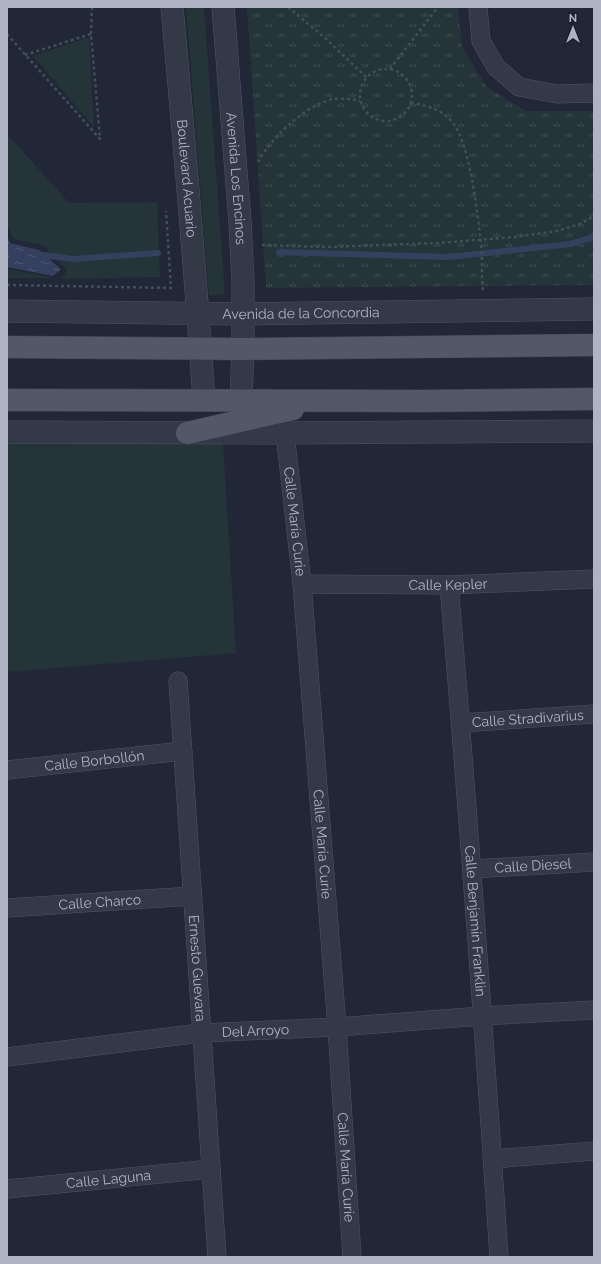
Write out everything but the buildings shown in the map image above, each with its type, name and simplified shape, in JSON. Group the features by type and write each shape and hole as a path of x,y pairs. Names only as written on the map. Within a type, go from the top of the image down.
{"main road":[{"path":"7,347 243,349 594,345"},
{"path":"7,400 594,399"},
{"path":"187,433 331,400"}],"street":[{"name":"Boulevard Acuario","path":"172,7 192,226 204,400"},
{"name":"Avenida Los Encinos","path":"223,7 240,222 243,314 241,400"},
{"path":"478,7 481,41 496,67 519,87 558,94 594,94"},
{"name":"Avenida de la Concordia","path":"7,311 243,314 594,309"},
{"path":"7,432 285,433 594,431"},
{"name":"Calle María Curie","path":"285,433 302,584 337,1026 352,1257"},
{"name":"Calle Kepler","path":"302,584 449,585 594,579"},
{"name":"Calle Benjamín Franklin","path":"449,585 472,869 499,1257"},
{"name":"Ernesto Guevara","path":"178,681 216,1257"},
{"name":"Calle Stradivarius","path":"461,723 594,714"},
{"name":"Calle Borbollón","path":"7,770 183,751"},
{"name":"Calle Diesel","path":"472,869 594,862"},
{"name":"Calle Charco","path":"7,908 192,896"},
{"name":"Del Arroyo","path":"7,1057 201,1033 594,1010"},
{"path":"493,1159 594,1151"},
{"name":"Calle Laguna","path":"7,1189 211,1169"}],"path":[{"path":"7,34 100,139 91,34 92,7"},
{"path":"288,7 325,38 366,77"},
{"path":"390,69 438,7"},
{"path":"25,55 91,34"},
{"path":"390,69 398,72 408,82 412,94 411,103 407,111 400,117 384,121 369,115 363,108 360,101 360,92 366,77 373,72 390,69"},
{"path":"255,168 265,149 296,118 311,108 335,99 360,101"},
{"path":"411,103 428,105 440,112 453,123 461,137 472,181 481,245 481,275 483,291"},
{"path":"256,245 328,247 438,243 515,237 557,231 580,224 594,216"},
{"path":"7,285 171,288 167,231"}],"green space":[{"path":"186,7 204,7 225,294 209,296"},
{"path":"247,7 458,7 462,47 487,87 525,111 594,111 594,285 266,288"},
{"path":"89,37 94,127 33,56"},
{"path":"7,134 69,203 157,202 160,277 62,279 67,270 43,245 14,239 7,225"},
{"path":"7,269 54,278 7,278"},
{"path":"7,443 223,443 236,653 7,672"}],"water":[{"path":"7,237 10,243 39,250 61,269 53,276 7,267"}],"waterway":[{"path":"279,252 449,257 570,244 594,237"},
{"path":"36,254 73,259 158,253"}]}
